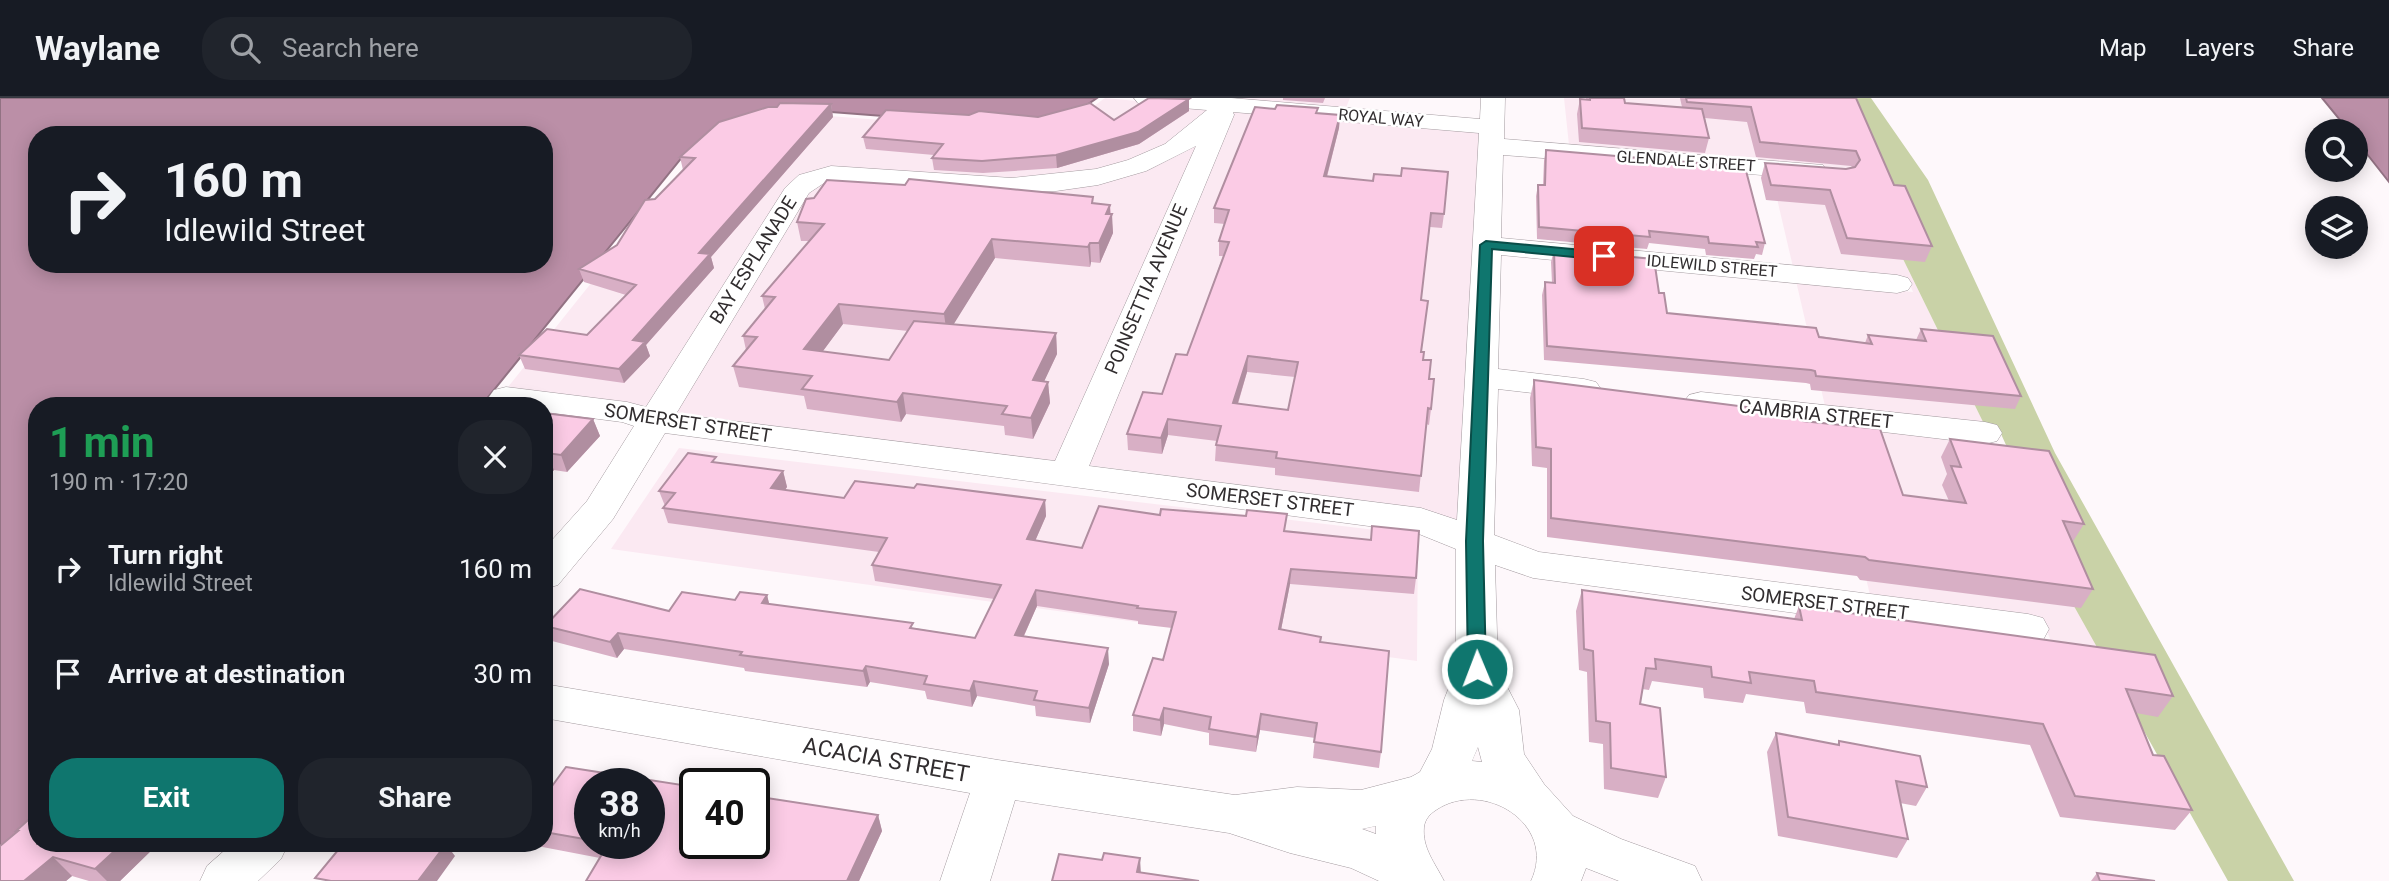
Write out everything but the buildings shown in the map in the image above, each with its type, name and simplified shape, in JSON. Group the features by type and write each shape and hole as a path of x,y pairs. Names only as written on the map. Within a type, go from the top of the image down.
{"street":[{"name":"ROYAL WAY","path":"1146,98 1228,101 1491,124"},
{"name":"BAY ESPLANADE","path":"553,565 600,510 791,198 805,181 827,174 844,174 951,184 1009,186 1061,183 1137,165 1174,149 1228,101"},
{"name":"POINSETTIA AVENUE","path":"1067,474 1228,101"},
{"name":"GLENDALE STREET","path":"1491,124 1840,173"},
{"path":"1416,877 1403,856 1399,839 1401,822 1407,808 1428,789 1455,750 1466,700 1477,669 1475,541 1491,124"},
{"name":"IDLEWILD STREET","path":"1486,245 1897,284"},
{"path":"1480,377 1620,393"},
{"name":"CAMBRIA STREET","path":"1674,399 1985,433"},
{"name":"SOMERSET STREET","path":"553,403 627,412 653,421 1421,520 1533,565 2028,629"},
{"path":"1477,669 1497,710 1502,757 1542,814 1563,852 1561,874 1556,881"},
{"name":"ACACIA STREET","path":"553,703 998,779 1229,813 1290,833 1359,849 1416,877"},
{"name":"ACACIA STREET","path":"1229,813 1297,807 1361,810 1460,778 1483,779 1506,785 1542,814"},
{"path":"965,881 998,779"},
{"path":"1542,814 1604,854 1677,881"},
{"path":"225,881 256,852"}],"shaded area":[{"path":"0,98 1097,98 1078,111 1058,117 975,123 805,110 687,151 488,397 28,397 28,825 0,848"},
{"path":"1105,98 1211,108 1166,146 1131,161 1093,171 1010,180 825,169 647,406 508,387 696,152 803,114 972,127 1083,114"},
{"path":"1240,98 1350,98 1345,110 1239,101"},
{"path":"1564,98 1824,98 1984,424 1825,406 1796,281 1913,292 1907,278 1793,267 1771,173 1853,179 1849,168 1569,145"},
{"path":"2322,98 2389,98 2389,182 2368,155 2368,119 2339,119"},
{"path":"1235,110 1480,131 1459,522 1421,508 1087,465"},
{"path":"1201,138 1057,462 673,413 809,189 820,181 1061,188"},
{"path":"1830,426 1994,444 2098,648 2051,641 2041,617 1870,595"},
{"path":"679,448 1418,535 1417,661 611,549"}],"green space":[{"path":"1824,98 1871,98 1928,180 2055,453 2294,881 2228,881 2070,599 1994,444 2006,445 1997,425 1984,424"}],"route":[{"path":"1477,669 1475,541 1486,245 1604,256"}]}
